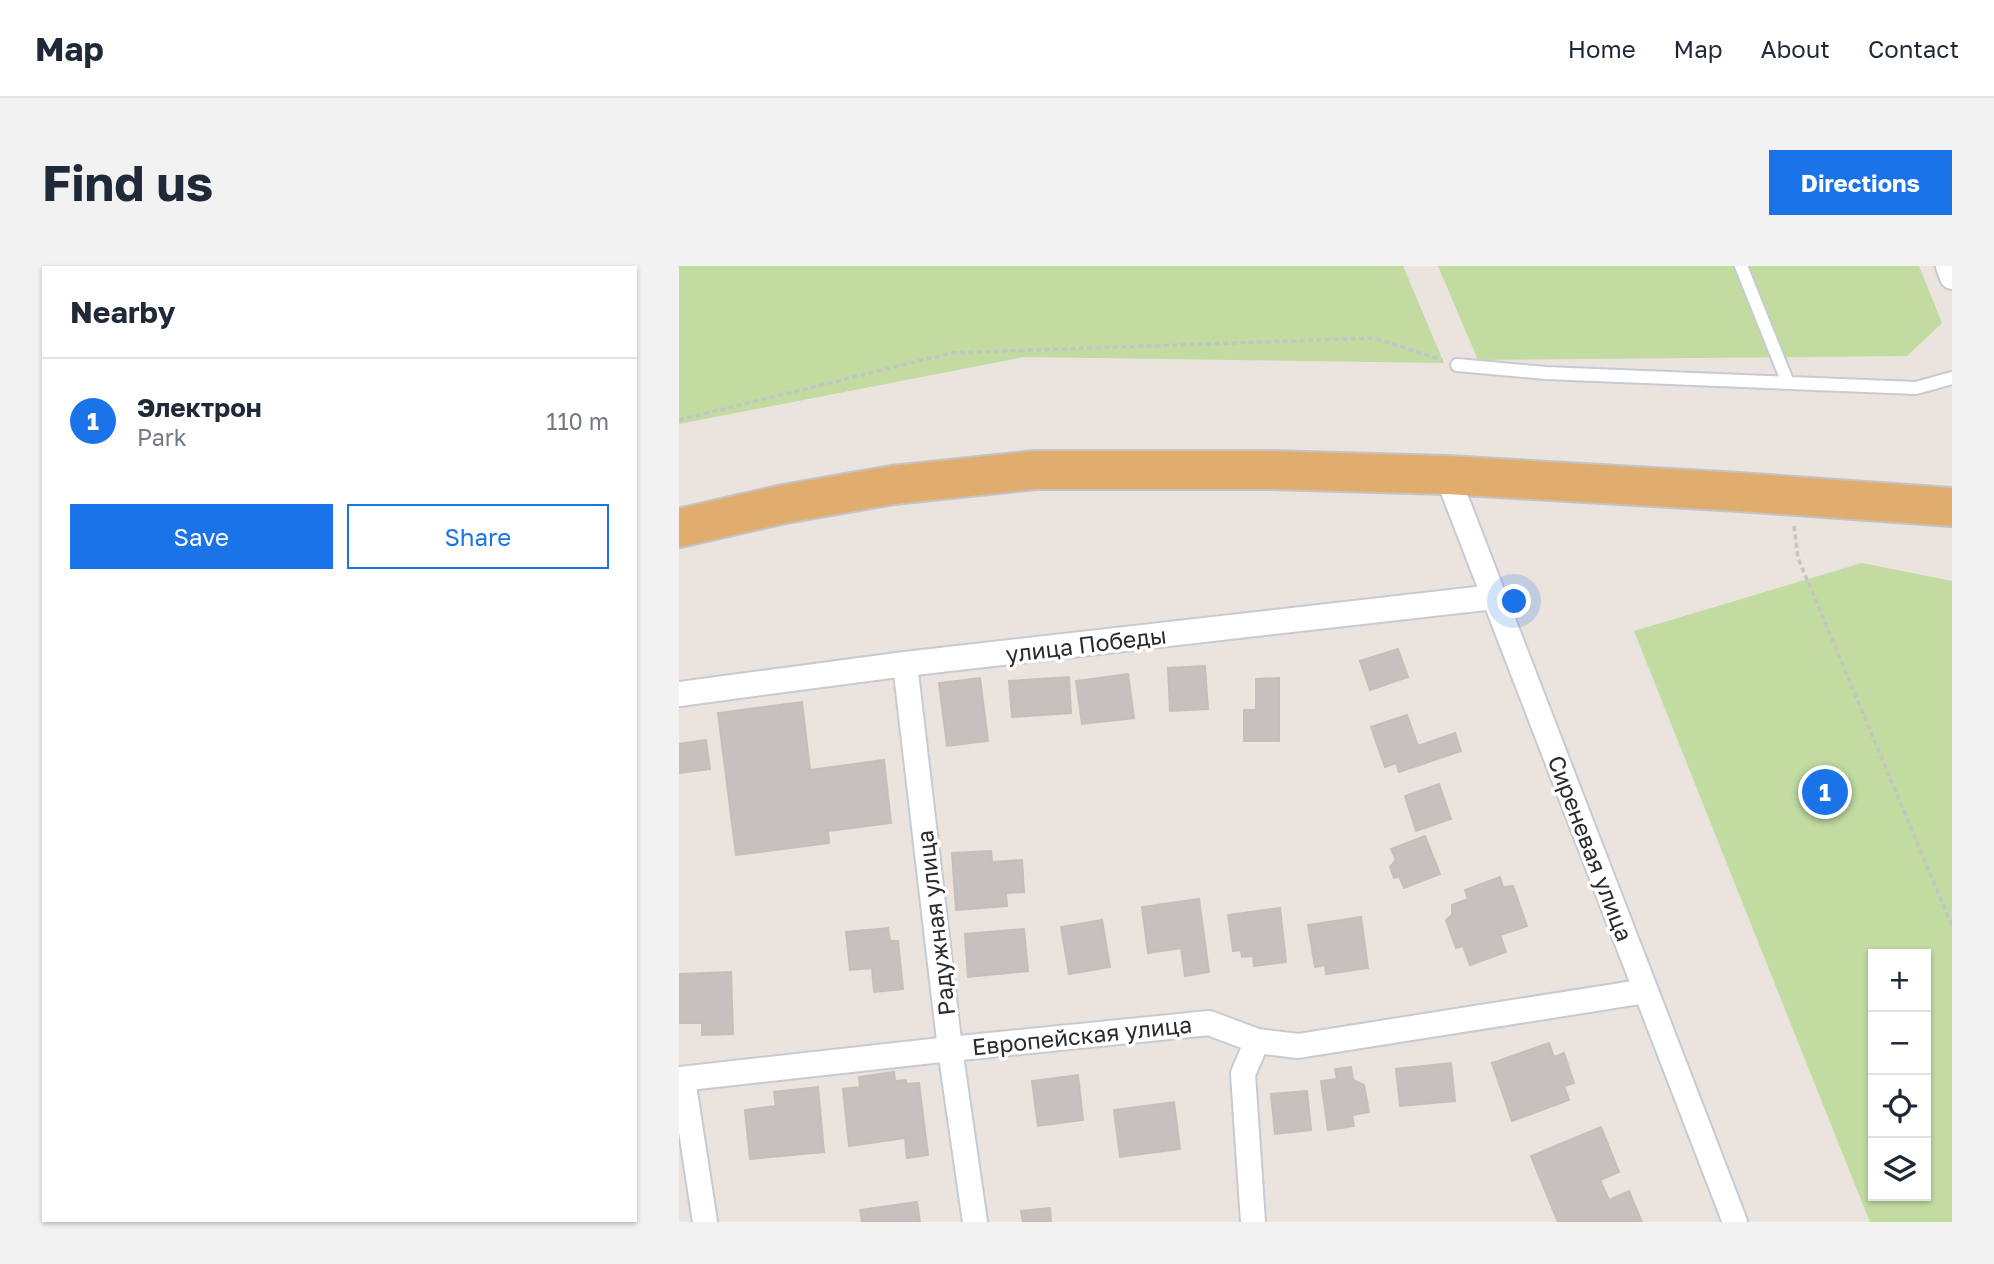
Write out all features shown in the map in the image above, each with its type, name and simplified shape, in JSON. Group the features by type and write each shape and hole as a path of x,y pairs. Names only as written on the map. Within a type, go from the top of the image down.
{"main road":[{"path":"679,528 784,504 893,485 1035,470 1271,470 1447,475 1952,507"}],"street":[{"path":"1948,266 1952,277"},
{"name":"Сиреневая улица","path":"1447,475 1735,1222"},
{"name":"улица Победы","path":"679,694 905,664 1494,597"},
{"name":"Радужная улица","path":"905,664 950,1049 975,1222"},
{"name":"Европейская улица","path":"681,1079 1209,1023 1257,1041 1298,1046 1646,991"},
{"path":"1252,1222 1243,1074 1257,1041"},
{"path":"681,1079 705,1222"}],"lane":[{"path":"1741,266 1788,383"},
{"path":"1457,365 1546,373 1916,388 1952,378"}],"path":[{"path":"679,420 951,352 1373,338 1457,365"},
{"path":"1790,496 1798,558 1952,926"}],"green space":[{"path":"679,266 1403,266 1444,363 1024,357 679,424"},
{"path":"1438,266 1919,266 1942,323 1907,356 1478,360"},
{"path":"1862,563 1952,581 1952,1222 1870,1222 1634,631"}],"building":[{"path":"1398,649 1408,677 1370,690 1360,661"},
{"path":"1205,666 1208,709 1170,711 1168,668"},
{"path":"1128,674 1134,718 1082,724 1076,681"},
{"path":"1069,677 1071,713 1012,717 1009,681"},
{"path":"980,678 988,741 947,746 939,683"},
{"path":"1279,678 1279,741 1244,741 1244,710 1256,710 1256,679"},
{"path":"802,702 810,770 884,760 891,823 828,831 829,843 736,855 718,713"},
{"path":"1407,715 1418,746 1455,733 1461,751 1399,772 1396,763 1385,767 1371,727"},
{"path":"706,740 710,769 679,773 679,744"},
{"path":"1439,784 1451,819 1416,831 1405,796"},
{"path":"1425,836 1440,874 1404,888 1399,876 1394,878 1390,867 1396,860 1391,849"},
{"path":"991,851 992,862 1022,860 1024,892 1006,893 1007,906 956,910 952,853"},
{"path":"1500,877 1503,887 1513,886 1527,926 1500,935 1506,952 1470,965 1463,946 1456,948 1446,920 1452,915 1452,905 1468,899 1465,890"},
{"path":"1199,899 1209,972 1185,976 1181,948 1148,953 1142,907"},
{"path":"1280,908 1286,962 1254,966 1253,956 1242,957 1241,950 1233,951 1228,915"},
{"path":"1361,917 1368,968 1326,974 1325,965 1315,967 1308,925"},
{"path":"1102,920 1110,967 1069,974 1061,927"},
{"path":"888,928 890,941 898,941 903,989 874,992 872,968 850,970 846,932"},
{"path":"1024,929 1028,971 968,977 965,934"},
{"path":"731,972 733,1034 702,1035 702,1023 679,1023 679,974"},
{"path":"1549,1043 1554,1057 1564,1053 1574,1083 1564,1086 1569,1100 1512,1121 1492,1063"},
{"path":"1451,1063 1455,1101 1400,1106 1396,1069"},
{"path":"1351,1067 1353,1080 1364,1085 1369,1112 1352,1115 1354,1126 1328,1130 1321,1081 1337,1079 1335,1069"},
{"path":"894,1072 895,1081 919,1083 928,1155 907,1158 905,1138 849,1146 843,1089 860,1087 859,1077"},
{"path":"1078,1075 1083,1120 1038,1126 1032,1081"},
{"path":"818,1087 824,1152 750,1159 745,1110 776,1106 774,1092"},
{"path":"1307,1091 1311,1130 1275,1134 1271,1094"},
{"path":"1174,1102 1180,1149 1120,1157 1114,1110"},
{"path":"1601,1127 1619,1172 1600,1180 1609,1200 1629,1191 1642,1222 1558,1222 1531,1156"},
{"path":"917,1202 920,1222 862,1222 860,1210"},
{"path":"1050,1208 1051,1222 1023,1222 1021,1211"}],"place":[{"name":"Электрон","path":"1825,792"}]}
